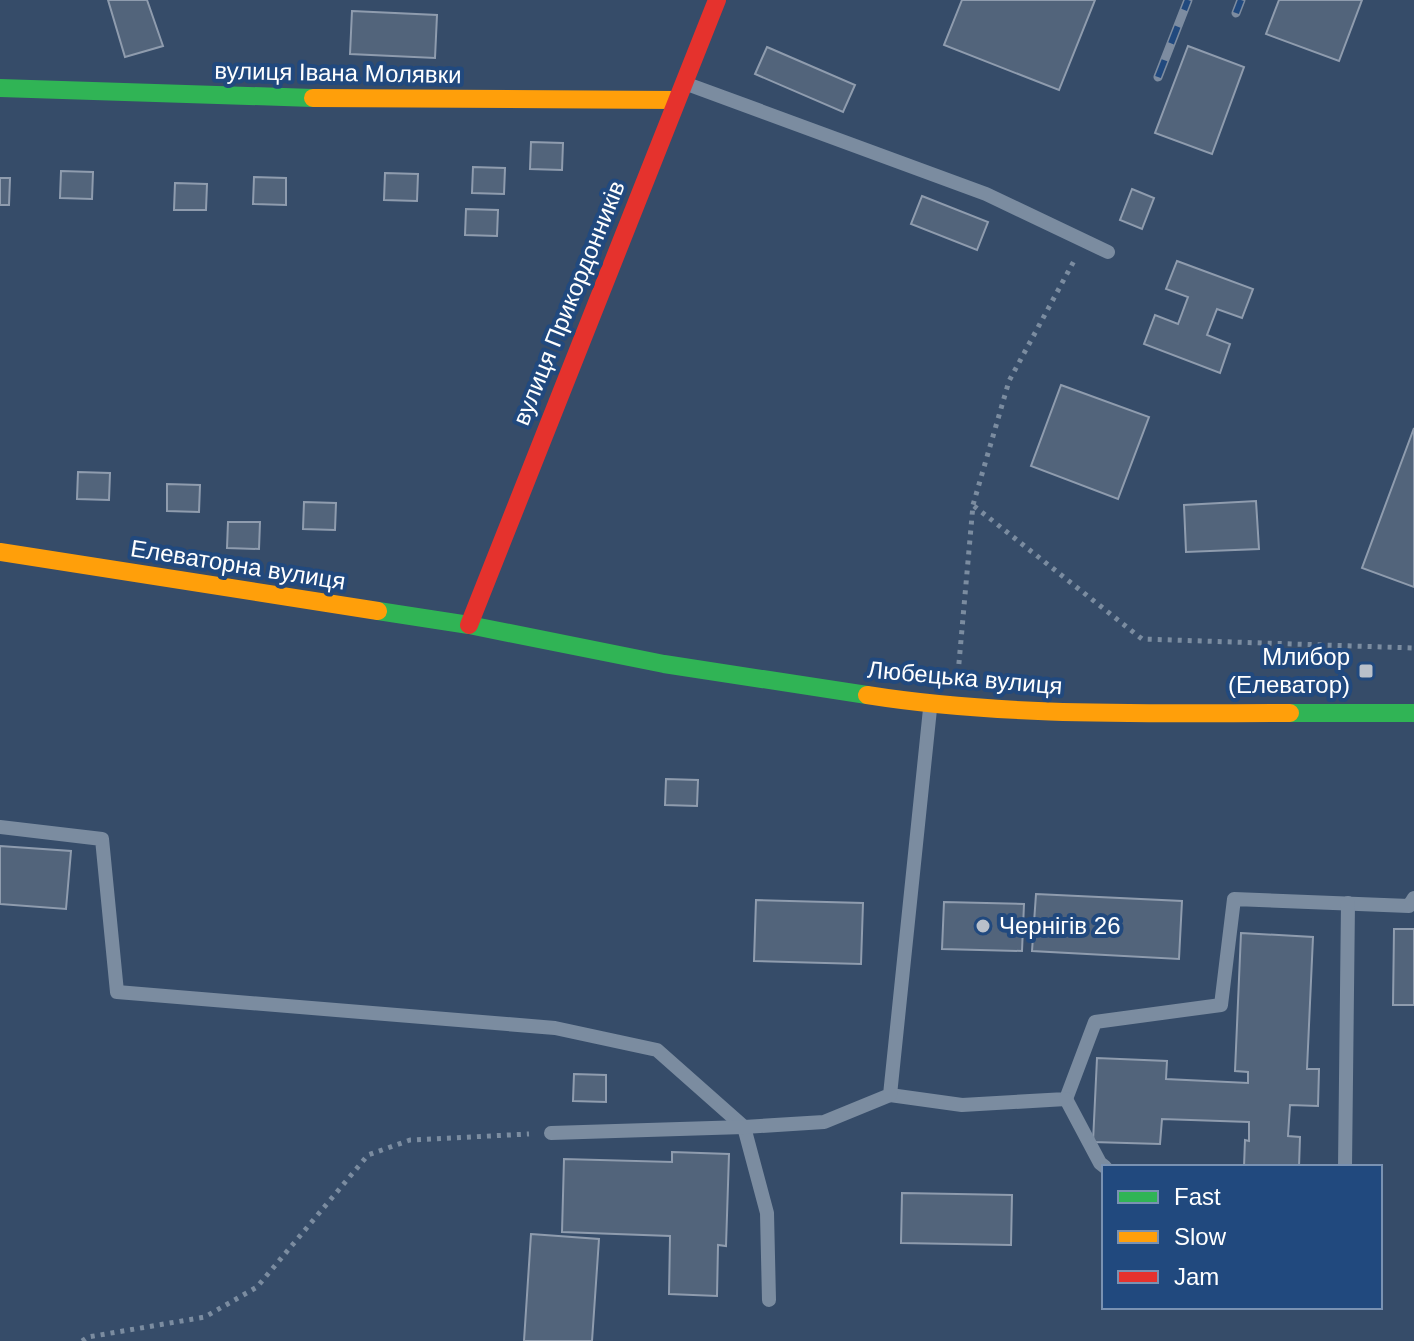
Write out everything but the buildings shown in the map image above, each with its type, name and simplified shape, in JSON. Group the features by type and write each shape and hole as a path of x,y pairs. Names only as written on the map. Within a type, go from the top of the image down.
{"main road":[{"name":"вулиця Прикордонників","path":"469,625 717,0"},
{"name":"вулиця Івана Молявки","path":"0,88 329,98 676,100"},
{"name":"Елеваторна вулиця","path":"0,552 469,625"},
{"name":"Любецька вулиця","path":"469,625 664,664 930,705 1105,713 1414,713"}],"lane":[{"path":"683,82 986,194 1108,252"},
{"path":"890,1095 930,705"},
{"path":"0,827 102,839 117,992 555,1028 657,1050 744,1127 767,1213 769,1300"},
{"path":"1102,1165 1066,1099 1095,1022 1221,1005 1234,899 1409,906 1414,898"},
{"path":"1345,1165 1348,903"},
{"path":"551,1133 824,1122 890,1095 962,1105 1066,1099"}],"path":[{"path":"955,706 973,505 1009,381 1085,241"},
{"path":"973,505 1142,639 1414,648"},
{"path":"82,1341 88,1337 205,1317 257,1287 368,1155 410,1140 551,1133"}],"railway":[{"path":"1158,77 1188,0"},
{"path":"1236,13 1241,0"}],"traffic: fast":[{"path":"0,88 313,98"},
{"path":"378,611 469,625 664,664 867,695"},
{"path":"1290,713 1414,713"}],"traffic: slow":[{"path":"313,98 676,100"},
{"path":"0,552 378,611"},
{"path":"867,695 1025,710 1290,713"}],"traffic: jam":[{"path":"469,625 717,0"}],"place":[{"name":"Млибор (Елеватор)","path":"1366,671"},
{"name":"Чернігів 26","path":"983,926"}]}
